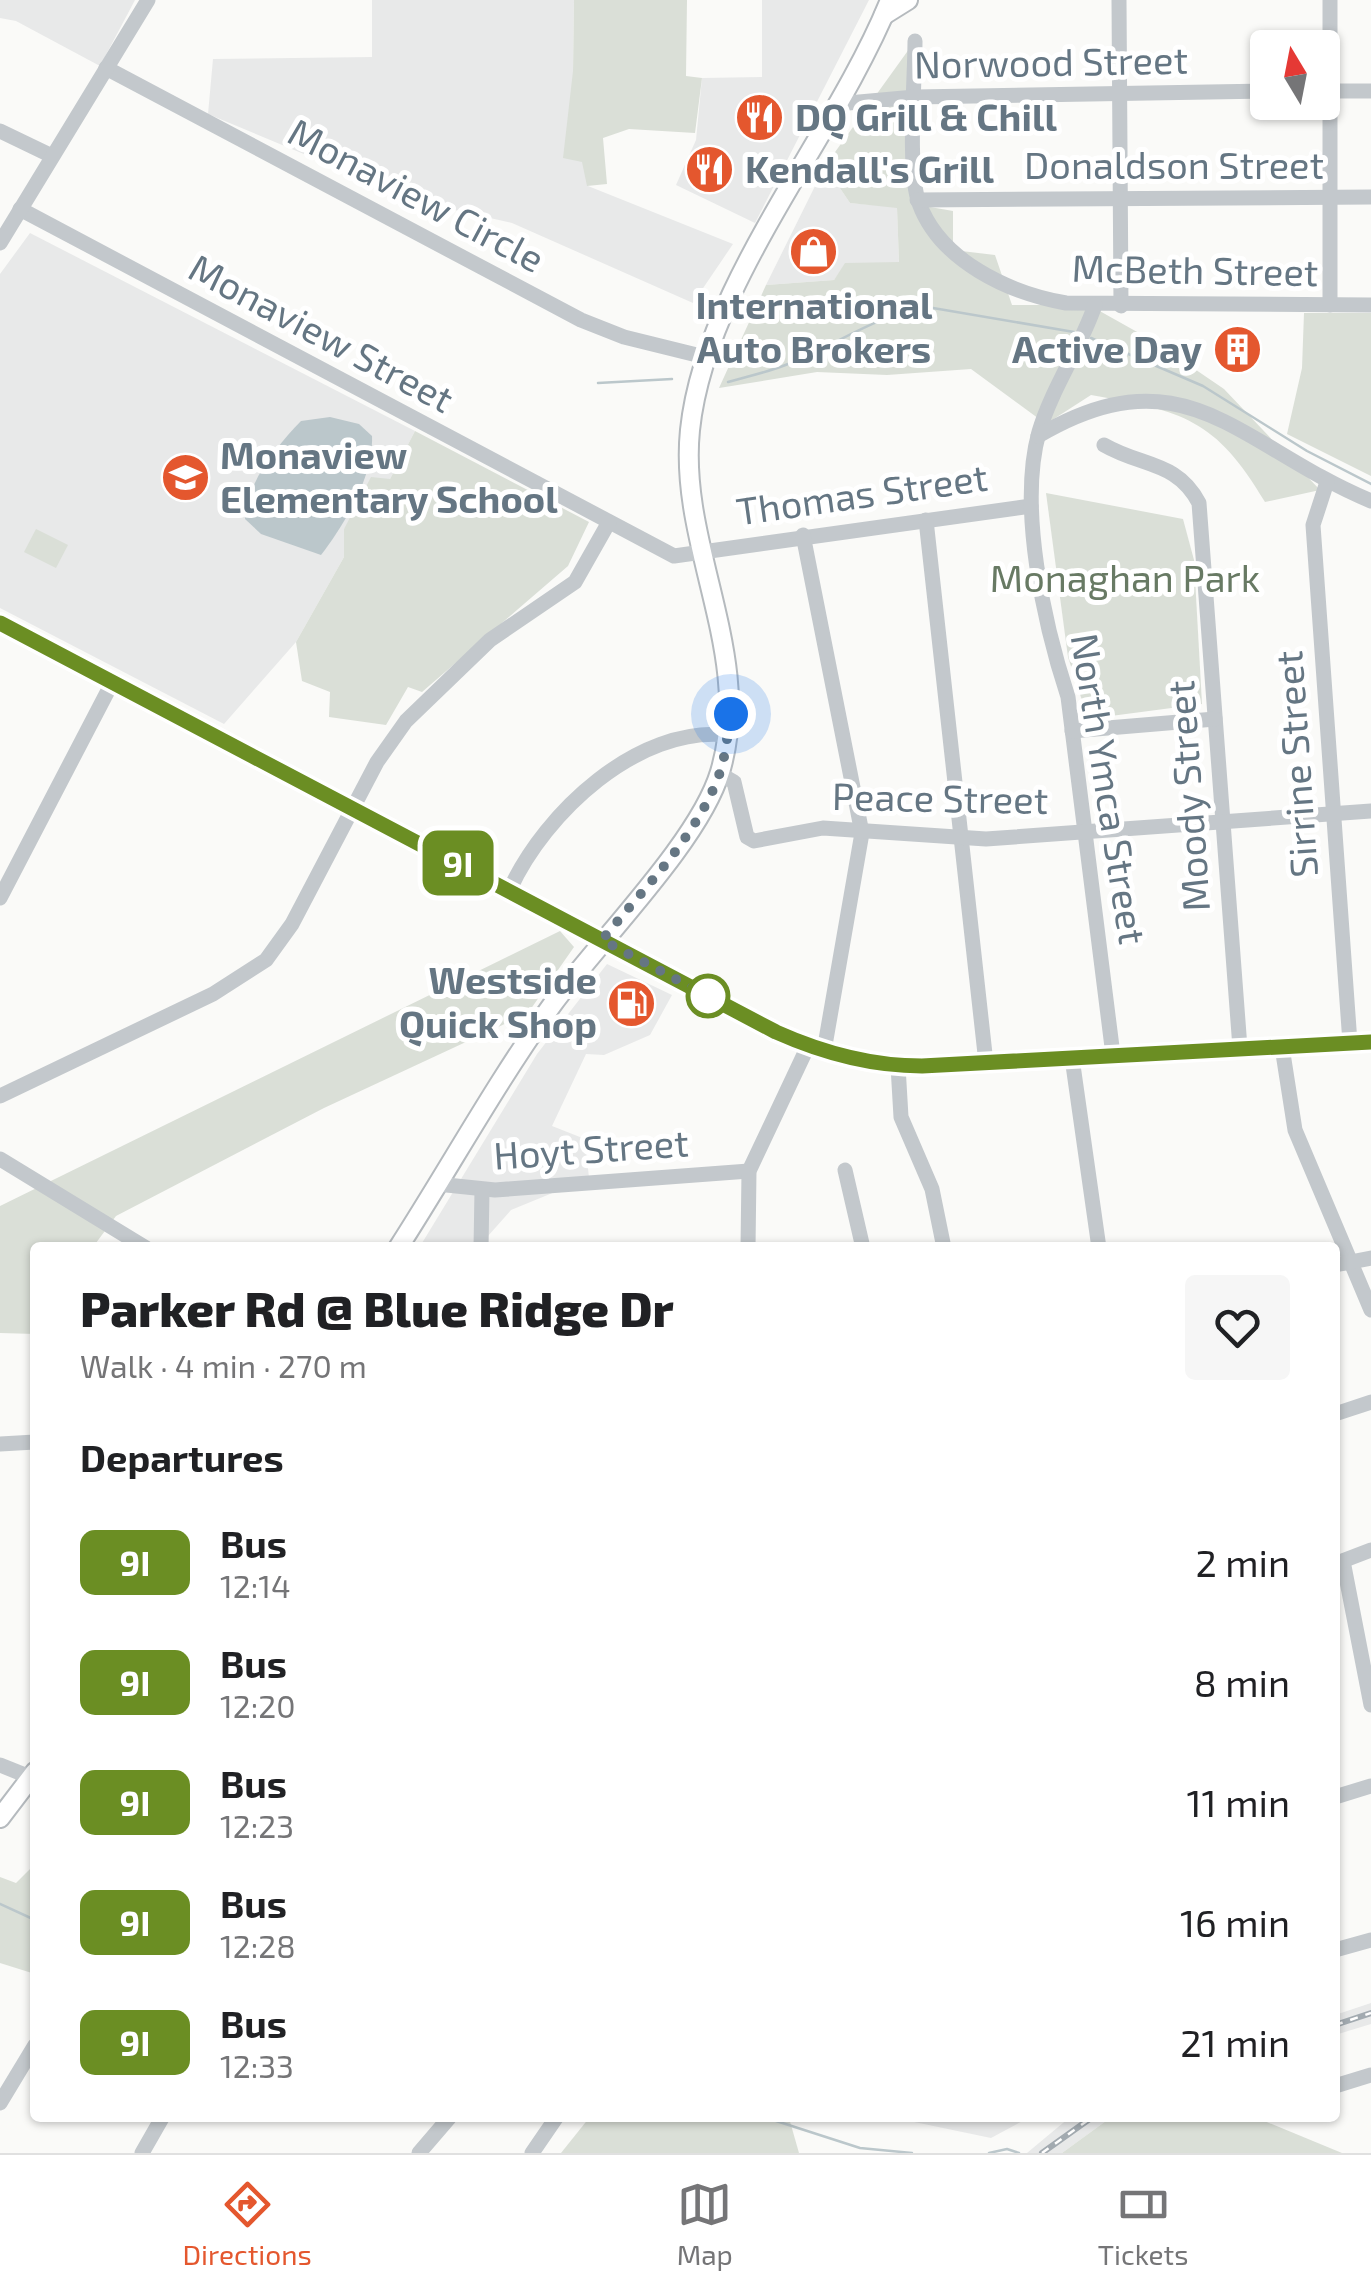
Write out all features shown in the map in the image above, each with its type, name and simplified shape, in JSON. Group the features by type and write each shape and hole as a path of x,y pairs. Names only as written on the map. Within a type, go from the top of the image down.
{"main road":[{"path":"402,1242 519,1053 694,824 720,774 731,714 729,672 702,550 688,450 705,358 726,306 887,8 908,0"},
{"path":"0,1818 30,1781"}],"street":[{"path":"0,243 148,0"},
{"path":"1119,0 1121,306"},
{"path":"1329,30 1330,0"},
{"path":"914,41 917,200"},
{"name":"Monaview Circle","path":"106,68 581,320 624,338 705,358"},
{"name":"Norwood Street","path":"836,104 915,97 1250,91"},
{"path":"1340,91 1371,91"},
{"path":"1327,120 1330,305"},
{"path":"0,130 52,156"},
{"name":"Donaldson Street","path":"917,200 1371,197"},
{"name":"McBeth Street","path":"917,200 954,252 991,278 1042,299 1095,306 1371,305"},
{"name":"Monaview Street","path":"20,210 674,556 702,550"},
{"name":"North Ymca Street","path":"1095,306 1038,436 1031,506 1054,654 1072,731 1114,1055"},
{"path":"1038,436 1101,406 1140,398 1167,400 1210,415 1326,482 1371,501"},
{"name":"Moody Street","path":"1104,444 1171,471 1188,483 1199,504 1240,1048"},
{"name":"Sirrine Street","path":"1326,482 1313,520 1350,1043"},
{"name":"Thomas Street","path":"702,550 1031,506"},
{"path":"926,520 965,840 986,1062"},
{"path":"1,1098 257,968 292,924 350,809 406,721 480,649 574,582 608,522"},
{"path":"748,1242 749,1172 816,1049 862,833 803,535"},
{"path":"0,623 816,1049 898,1066 1371,1042"},
{"path":"0,898 112,683"},
{"path":"1072,731 1215,719"},
{"path":"510,888 554,821 606,776 684,738 727,735"},
{"name":"Peace Street","path":"720,774 734,782 750,840 818,829 965,840 1371,812"},
{"path":"1282,1047 1294,1130 1335,1242"},
{"path":"1072,1058 1098,1242"},
{"path":"898,1066 901,1118 932,1189 943,1242"},
{"path":"0,1159 136,1242"},
{"path":"845,1170 862,1242"},
{"name":"Hoyt Street","path":"438,1184 482,1190 749,1172"},
{"path":"481,1242 482,1190"},
{"path":"1371,1258 1343,1263 1371,1310"},
{"path":"1340,1412 1371,1402"},
{"path":"0,1444 30,1442"},
{"path":"1340,1562 1371,1550"},
{"path":"1340,1566 1371,1705"},
{"path":"0,1765 30,1775"},
{"path":"1340,1795 1371,1786"},
{"path":"1340,1949 1371,1940"},
{"path":"0,2103 30,2053"},
{"path":"1340,2084 1371,2075"},
{"path":"142,2153 160,2122"},
{"path":"419,2153 446,2122"},
{"path":"532,2153 553,2122"}],"shaded area":[{"path":"0,0 135,0 100,66 16,21 0,18"},
{"path":"372,0 574,0 573,71 588,186 733,244 693,303 512,223 419,202 208,114 213,59 372,57"},
{"path":"762,0 869,0 755,223 676,185 696,140 702,78 762,77"},
{"path":"825,166 850,203 897,207 899,263 846,263 834,280 766,285"},
{"name":"Monaview Elementary School","path":"30,233 415,431 390,479 344,529 344,557 296,642 224,724 0,608 0,274"},
{"path":"330,417 359,424 372,436 363,483 321,555 261,534 245,519 257,479 282,442 301,421"},
{"path":"607,964 672,995 650,1035 604,1055 586,1054 552,1126 585,1139 589,1178 511,1210 488,1236 487,1242 423,1242 537,1054"},
{"path":"1371,2003 1371,2024 1340,2033 1340,2013"},
{"path":"914,2122 1021,2122 991,2138"},
{"path":"1064,2122 1105,2122 1062,2153 1027,2153"}],"green space":[{"path":"574,0 687,0 686,76 702,78 695,133 629,129 603,138 607,184 587,186 582,162 563,158 573,71"},
{"path":"912,45 913,204 953,211 953,250 995,255 1012,305 1089,305 1155,342 1224,389 1320,490 1265,502 1230,453 1194,423 1150,407 1091,395 1046,424 971,369 887,375 817,372 719,388 766,285 834,280 845,263 899,262 897,208 850,203 825,166"},
{"path":"1304,313 1371,313 1371,476 1287,434 1302,368"},
{"path":"415,431 589,522 568,566 422,692 408,687 386,725 329,717 330,692 302,681 296,642 344,557 344,529 371,477 390,479"},
{"name":"Monaghan Park","path":"1046,493 1183,519 1194,560 1202,704 1088,719 1068,657"},
{"path":"36,529 68,545 56,568 24,552"},
{"path":"560,931 574,947 528,1013 324,1108 116,1216 97,1242 30,1242 30,1334 0,1333 0,1206"},
{"path":"30,1869 30,1972 0,1963 0,1877 16,1883"},
{"path":"586,2122 790,2122 799,2153 561,2153"},
{"path":"1105,2122 1267,2122 1342,2153 1062,2153"}],"waterway":[{"path":"728,382 781,367 876,322 933,308 1074,332"},
{"path":"1091,338 1203,386 1307,451 1371,484"},
{"path":"598,383 672,379"},
{"path":"0,1904 30,1918"},
{"path":"779,2122 860,2148 912,2153"},
{"path":"989,2153 1007,2149 1019,2153"}],"railway":[{"path":"1340,2023 1371,2013"},
{"path":"1042,2153 1085,2122"}],"bus line":[{"name":"9I","path":"0,623 350,809 510,888 776,1032 824,1052 859,1061 922,1066 1371,1042"}],"place":[{"name":"DQ Grill & Chill","path":"760,118"},
{"name":"Kendall's Grill","path":"710,170"},
{"name":"International Auto Brokers","path":"814,252"},
{"name":"Active Day","path":"1237,350"},
{"name":"Monaview Elementary School","path":"185,478"},
{"name":"Westside Quick Shop","path":"632,1003"}],"route":[{"path":"708,996 602,940 682,842 709,798 720,774 731,714"}]}
